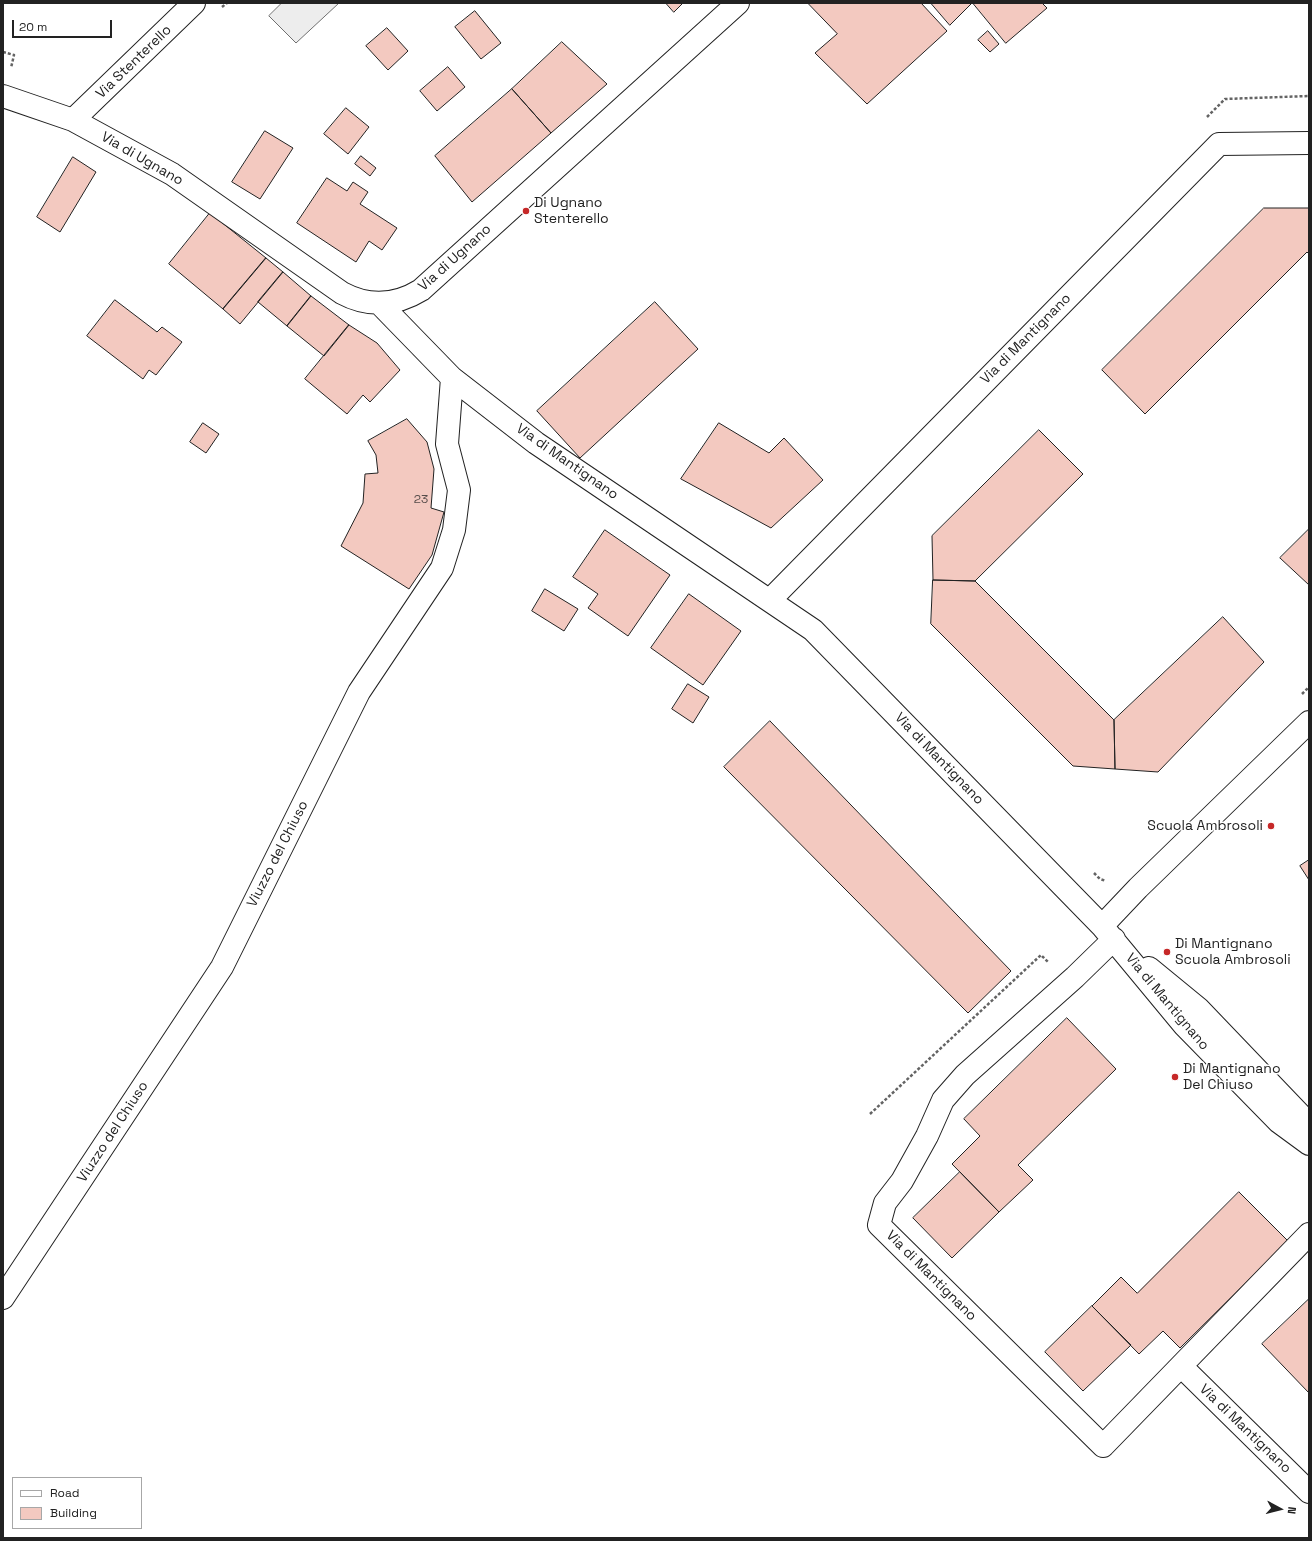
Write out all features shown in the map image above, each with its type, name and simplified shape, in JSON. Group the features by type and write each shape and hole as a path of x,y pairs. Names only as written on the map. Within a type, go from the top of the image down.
{"street":[{"name":"Via Stenterello","path":"73,120 194,3"},
{"name":"Via di Ugnano","path":"3,96 73,120 172,174 342,293 360,301 380,304 400,300 421,290 738,3"},
{"name":"Via di Mantignano","path":"770,600 1219,144 1309,143"},
{"name":"Via di Mantignano","path":"380,304 452,378 536,443 813,630 1108,932 1184,1025 1279,1122 1309,1144"},
{"name":"Viuzzo del Chiuso","path":"3,1298 222,967 359,692 442,568 454,530 459,490 448,444 452,378"},
{"name":"Via di Mantignano","path":"1309,722 1138,888 1075,977 965,1075 943,1100 902,1181 886,1203 879,1225 1103,1446 1309,1234"},
{"name":"Via di Mantignano","path":"1108,932 1199,1009 1309,1124"},
{"name":"Via di Mantignano","path":"1180,1366 1309,1492"}],"path":[{"path":"221,8 227,3"},
{"path":"3,52 14,55 10,71 17,73"},
{"path":"1203,122 1225,99 1309,96"},
{"path":"1089,868 1100,879 1106,881 1110,880"},
{"path":"870,1114 1041,955 1050,965"}],"shaded area":[{"path":"282,3 339,3 296,43 269,16"}],"building":[{"path":"666,3 683,3 674,12"},
{"path":"808,3 921,3 947,31 867,104 815,53 837,34"},
{"path":"931,3 972,3 950,25"},
{"path":"973,3 1042,3 1047,8 1006,43"},
{"path":"475,11 501,43 481,59 455,27"},
{"path":"387,28 408,51 388,70 366,46"},
{"path":"988,31 999,44 990,52 978,40"},
{"path":"562,42 607,84 551,133 512,89"},
{"path":"448,67 465,87 437,111 420,91"},
{"path":"512,89 551,133 472,202 435,156"},
{"path":"346,108 369,127 348,154 324,134"},
{"path":"265,131 293,148 260,199 232,182"},
{"path":"361,156 376,168 370,176 355,164"},
{"path":"73,157 96,172 60,232 37,217"},
{"path":"327,178 347,191 353,182 368,192 360,204 397,228 382,250 369,241 356,262 297,223"},
{"path":"1264,208 1309,208 1309,254 1307,252 1145,414 1102,370"},
{"path":"210,213 266,258 223,309 169,264"},
{"path":"266,258 283,272 240,324 223,309"},
{"path":"283,272 311,296 287,326 258,302"},
{"path":"311,296 349,325 324,356 287,326"},
{"path":"115,300 157,332 162,327 182,342 156,375 149,370 143,379 87,336"},
{"path":"655,302 698,349 580,458 537,411"},
{"path":"349,325 377,343 400,370 370,402 363,395 347,414 305,379"},
{"path":"407,419 427,442 434,469 431,508 444,512 432,555 409,589 341,546 363,503 365,474 378,473 376,455 368,441"},
{"path":"203,423 219,434 206,453 190,442"},
{"path":"719,423 769,453 784,438 823,480 771,528 681,479"},
{"path":"1039,430 1083,474 975,581 933,580 932,536"},
{"path":"1309,529 1309,585 1280,558"},
{"path":"605,530 670,575 628,636 588,608 598,594 573,577"},
{"path":"933,580 975,581 1114,720 1115,769 1073,766 931,624"},
{"path":"545,589 578,609 564,631 532,611"},
{"path":"689,594 741,631 703,685 651,648"},
{"path":"1223,617 1264,662 1158,772 1115,769 1114,720"},
{"path":"688,684 709,697 693,723 672,709"},
{"path":"770,721 1011,971 968,1013 724,767"},
{"path":"1309,860 1309,880 1300,866"},
{"path":"1067,1018 1116,1069 1018,1165 1033,1180 999,1212 952,1164 980,1136 964,1119"},
{"path":"960,1172 999,1212 952,1258 913,1218"},
{"path":"1239,1192 1288,1241 1180,1348 1163,1331 1139,1354 1092,1306 1121,1277 1137,1293"},
{"path":"1309,1299 1309,1393 1262,1344"},
{"path":"1092,1306 1131,1345 1083,1391 1045,1352"}],"place":[{"name":"Di Ugnano Stenterello","path":"526,211"},
{"name":"Scuola Ambrosoli","path":"1271,826"},
{"name":"Di Mantignano Scuola Ambrosoli","path":"1167,952"},
{"name":"Di Mantignano Del Chiuso","path":"1175,1077"}]}
